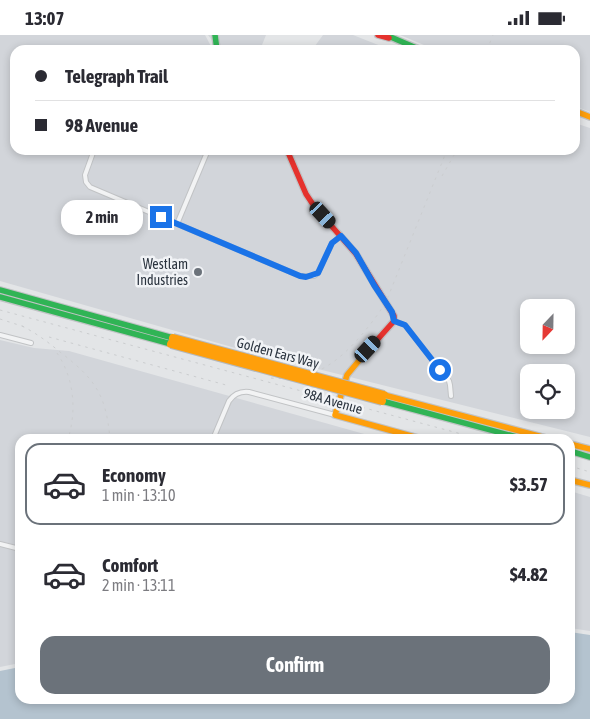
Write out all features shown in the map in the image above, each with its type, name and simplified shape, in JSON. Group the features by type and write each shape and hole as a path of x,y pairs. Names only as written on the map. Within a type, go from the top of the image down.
{"main road":[{"path":"378,35 396,40"},
{"path":"386,35 408,45"},
{"path":"289,155 306,194 356,253 392,312 394,321 350,370 341,392 335,415"},
{"name":"Golden Ears Way","path":"0,290 172,341"},
{"name":"Golden Ears Way","path":"0,297 530,434"},
{"name":"Golden Ears Way","path":"383,397 507,434"},
{"name":"98A Avenue","path":"335,415 404,434"},
{"path":"575,445 590,449"},
{"path":"575,452 590,457"},
{"path":"575,480 590,485"}],"street":[{"path":"92,155 85,175 86,183 90,187 300,276 306,277 318,273 332,243 341,236"},
{"path":"177,224 206,155"},
{"path":"394,321 405,325 449,381 450,396"},
{"path":"0,335 31,343"},
{"name":"98A Avenue","path":"215,434 226,406 236,394 249,392 335,415"},
{"path":"0,544 15,548"}],"shaded area":[{"path":"0,35 205,35 210,45 10,45 10,155 580,155 580,125 590,128 590,437 246,351 0,281"},
{"path":"208,35 266,35 262,45 215,45"},
{"path":"323,35 353,35 378,45 316,45"},
{"path":"400,35 590,35 590,112 580,108 580,45 424,45"},
{"path":"0,340 34,348 69,351 364,434 15,434 15,664 0,667"},
{"path":"575,492 590,497 590,631 575,629"}],"water":[{"path":"575,633 590,635 590,719 0,719 0,671 15,668 15,704 575,704"}],"railway":[{"path":"489,45 493,35"},
{"path":"271,378 300,377 323,368 344,353 374,320 388,297 445,155"},
{"path":"442,176 454,155"},
{"path":"0,310 461,434"},
{"path":"0,319 28,328"},
{"path":"22,326 51,345 90,380 102,399 109,434"},
{"path":"49,337 226,385"},
{"path":"57,353 67,373 72,394 73,406 69,434"},
{"path":"575,468 590,472"}],"traffic: fast":[{"path":"215,35 216,45"},
{"path":"386,35 409,45"},
{"path":"0,290 173,338"},
{"path":"0,297 171,344"},
{"path":"382,401 505,434"},
{"path":"575,452 590,457"}],"traffic: slow":[{"path":"580,113 590,117"},
{"path":"173,338 384,395"},
{"path":"171,344 382,401"},
{"path":"362,357 347,375 335,415 404,434"},
{"path":"384,395 531,434"},
{"path":"575,445 590,449"},
{"path":"575,481 590,485"}],"traffic: jam":[{"path":"378,35 389,38"},
{"path":"289,155 306,194 314,206 356,254 394,316 394,321 362,357"}],"place":[{"name":"Westlam Industries","path":"198,272"}],"route":[{"path":"161,217 306,277 314,276 318,273 332,243 341,236 356,253 392,312 394,321 405,325 440,370"}]}
